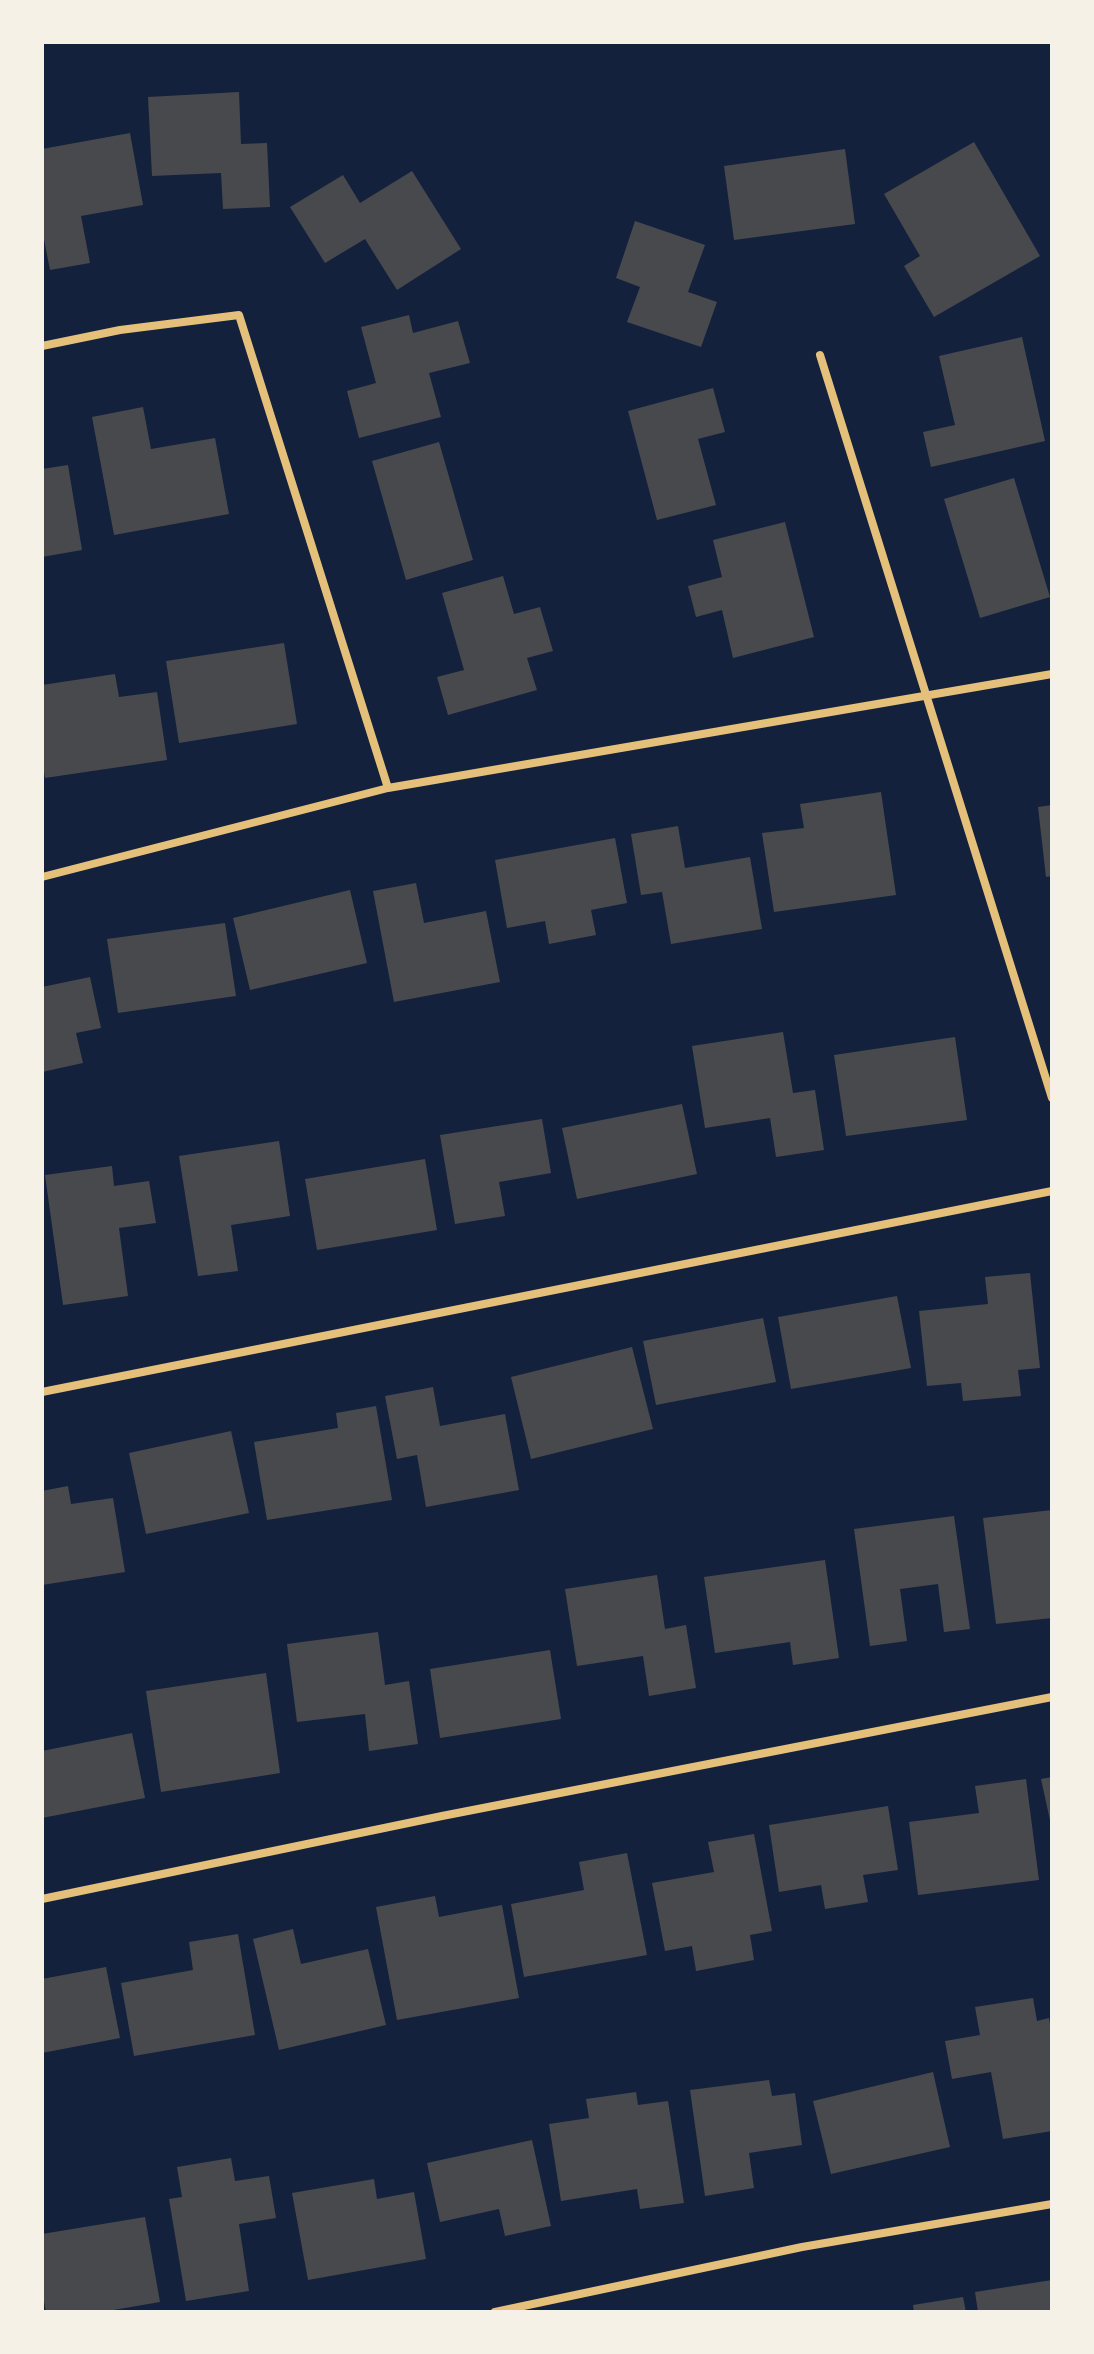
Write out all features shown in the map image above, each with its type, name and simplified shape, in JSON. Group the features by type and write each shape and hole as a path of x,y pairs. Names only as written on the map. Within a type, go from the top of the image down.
{"street":[{"path":"42,346 120,330 239,315 388,788"},
{"path":"820,355 1052,1098"},
{"path":"42,877 388,788 1052,674"},
{"path":"42,1392 1052,1191"},
{"path":"42,1899 458,1813 1052,1697"},
{"path":"495,2312 802,2247 1052,2204"}],"building":[{"path":"239,92 241,144 267,143 270,207 223,209 221,173 152,176 148,97"},
{"path":"130,133 143,205 81,216 90,263 50,270 42,229 42,149"},
{"path":"974,142 1040,256 934,317 904,266 920,256 884,194"},
{"path":"845,149 855,224 734,240 724,166"},
{"path":"412,171 461,249 397,290 365,239 325,263 290,207 343,175 360,203"},
{"path":"635,221 705,245 688,292 717,302 701,347 627,322 640,287 616,278"},
{"path":"409,315 413,333 458,321 470,363 429,373 441,417 359,438 347,391 376,383 361,327"},
{"path":"1022,337 1045,441 931,467 923,432 955,425 939,356"},
{"path":"713,388 725,432 698,439 716,505 657,520 628,411"},
{"path":"143,407 151,449 215,438 229,514 114,535 92,417"},
{"path":"439,442 473,560 406,580 372,461"},
{"path":"68,465 82,550 42,557 42,469"},
{"path":"1014,478 1050,597 980,618 944,499"},
{"path":"785,522 814,637 733,658 722,610 696,617 688,586 722,577 713,540"},
{"path":"503,576 514,614 540,607 553,651 527,658 537,690 448,715 437,677 464,670 442,593"},
{"path":"284,643 297,724 179,743 166,661"},
{"path":"115,674 119,697 157,692 167,760 45,778 42,760 42,685"},
{"path":"881,792 896,895 774,912 762,833 804,828 800,804"},
{"path":"1052,805 1052,876 1046,877 1038,807"},
{"path":"678,826 685,868 750,857 762,929 671,944 662,892 641,895 631,834"},
{"path":"615,838 627,903 591,910 596,935 549,944 545,921 507,928 495,860"},
{"path":"416,883 424,923 486,911 500,982 394,1002 373,891"},
{"path":"350,890 367,963 250,990 233,918"},
{"path":"225,923 236,996 118,1013 107,939"},
{"path":"90,977 101,1028 76,1033 83,1063 42,1072 42,987"},
{"path":"783,1032 793,1093 815,1090 824,1150 776,1157 770,1118 705,1128 692,1046"},
{"path":"955,1037 967,1120 846,1136 834,1055"},
{"path":"682,1104 697,1174 577,1199 562,1128"},
{"path":"542,1119 551,1173 499,1182 505,1216 455,1224 440,1135"},
{"path":"279,1141 290,1216 231,1225 238,1271 198,1276 179,1156"},
{"path":"425,1159 437,1230 317,1250 305,1179"},
{"path":"112,1166 114,1186 149,1181 156,1223 119,1228 128,1296 63,1305 45,1175"},
{"path":"1030,1273 1040,1368 1018,1370 1021,1396 963,1401 961,1383 927,1386 919,1311 988,1304 985,1277"},
{"path":"897,1296 911,1368 791,1389 778,1317"},
{"path":"763,1318 776,1382 656,1405 643,1341"},
{"path":"632,1347 653,1429 531,1459 511,1377"},
{"path":"433,1387 440,1426 505,1414 519,1490 426,1507 417,1455 397,1459 385,1396"},
{"path":"376,1406 392,1500 267,1520 254,1442 338,1428 336,1413"},
{"path":"231,1431 249,1513 146,1534 129,1453"},
{"path":"68,1486 71,1504 113,1498 125,1572 42,1585 42,1491"},
{"path":"1052,1510 1052,1618 996,1624 983,1518"},
{"path":"954,1516 970,1629 944,1632 938,1584 900,1589 907,1641 870,1646 854,1529"},
{"path":"825,1560 839,1658 793,1665 790,1642 715,1653 704,1577"},
{"path":"657,1575 665,1629 686,1625 696,1688 649,1696 643,1656 577,1666 565,1589"},
{"path":"378,1632 385,1685 409,1681 418,1744 369,1751 365,1714 297,1722 287,1644"},
{"path":"550,1650 561,1719 440,1738 430,1669"},
{"path":"266,1673 280,1773 161,1792 146,1691"},
{"path":"132,1733 145,1798 42,1818 42,1751"},
{"path":"1052,1777 1052,1825 1051,1825 1041,1779"},
{"path":"1026,1779 1039,1880 918,1895 909,1822 979,1813 975,1786"},
{"path":"888,1806 898,1870 863,1875 868,1902 825,1909 821,1885 779,1892 769,1825"},
{"path":"754,1834 772,1931 750,1935 754,1960 696,1971 692,1946 665,1951 652,1883 714,1872 708,1842"},
{"path":"627,1853 647,1955 524,1977 511,1904 584,1890 579,1862"},
{"path":"435,1896 439,1917 502,1905 519,1998 397,2020 376,1907"},
{"path":"293,1929 301,1964 368,1949 386,2025 279,2050 253,1939"},
{"path":"238,1934 255,2035 134,2056 121,1983 193,1970 189,1942"},
{"path":"106,1967 120,2038 42,2053 42,1979"},
{"path":"1033,1998 1037,2021 1049,2018 1052,2035 1052,2131 1003,2139 991,2072 952,2079 945,2041 980,2035 975,2007"},
{"path":"933,2072 950,2147 831,2174 813,2101"},
{"path":"769,2080 772,2096 795,2093 802,2145 749,2153 754,2188 705,2196 690,2090"},
{"path":"636,2092 638,2105 668,2101 684,2203 640,2209 637,2189 561,2201 549,2124 589,2118 586,2099"},
{"path":"532,2140 551,2226 505,2236 499,2209 440,2222 427,2163"},
{"path":"231,2158 235,2181 269,2176 276,2218 239,2224 249,2291 186,2301 169,2199 182,2197 177,2167"},
{"path":"374,2179 377,2199 414,2192 426,2259 308,2280 292,2193"},
{"path":"145,2217 160,2302 102,2312 46,2312 42,2290 42,2234"},
{"path":"1052,2280 1052,2312 978,2312 975,2292"},
{"path":"963,2297 966,2312 914,2312 913,2305"}]}
